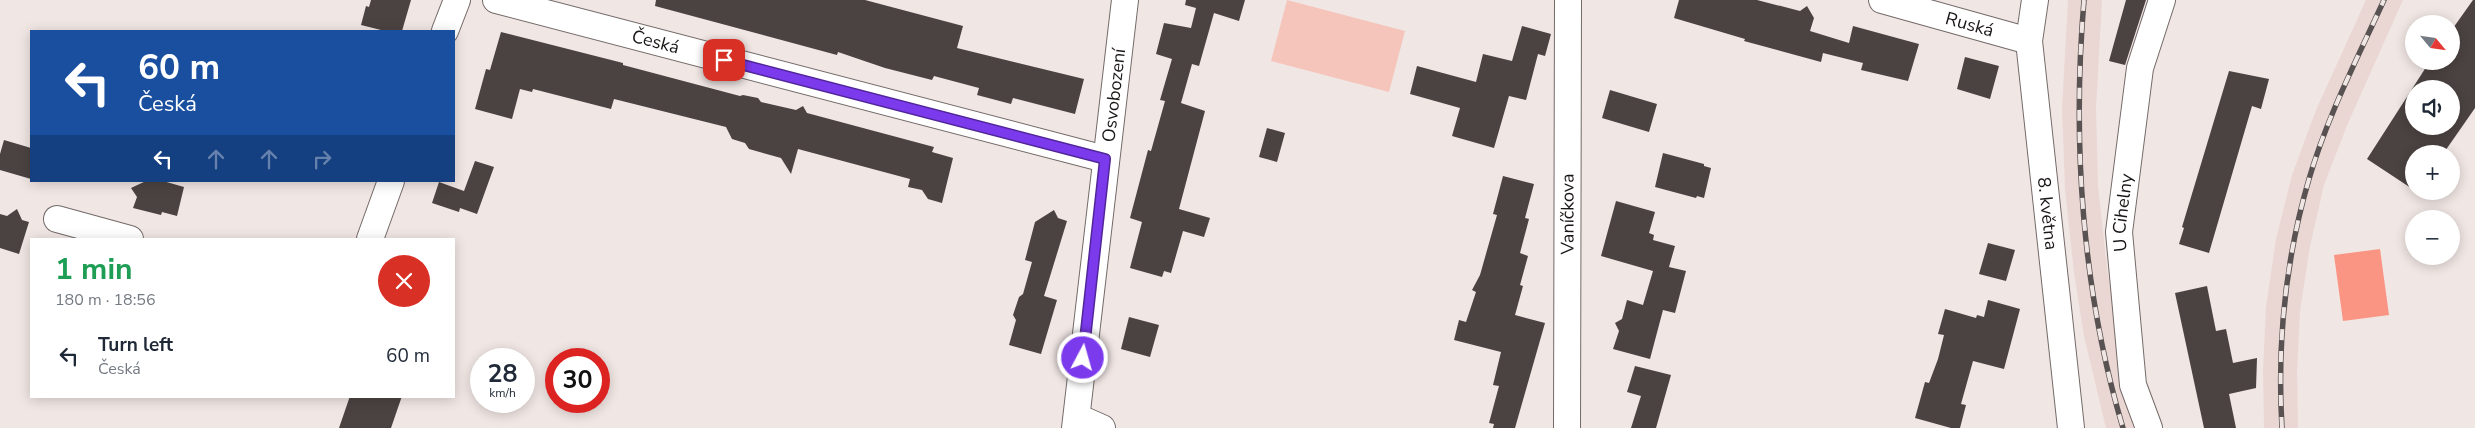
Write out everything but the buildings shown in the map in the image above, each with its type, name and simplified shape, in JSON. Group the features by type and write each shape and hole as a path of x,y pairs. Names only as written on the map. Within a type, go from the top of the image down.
{"street":[{"path":"445,30 457,0"},
{"name":"Česká","path":"496,0 1105,159"},
{"name":"Osvobození","path":"1076,423 1105,159 1125,0"},
{"name":"Vaníčkova","path":"1567,428 1568,0"},
{"name":"Ruská","path":"1882,0 2029,41"},
{"name":"8. května","path":"2035,0 2029,41 2071,428"},
{"name":"U Cihelny","path":"2149,428 2133,384 2119,232 2140,68 2162,0"},
{"path":"370,238 391,182"},
{"path":"57,219 126,238"},
{"path":"1076,423 1102,428"}],"shaded area":[{"path":"1287,0 1405,31 1389,92 1271,61"},
{"path":"2068,0 2102,0 2096,108 2098,186 2107,268 2117,329 2142,428 2106,428 2084,336 2074,273 2065,189 2062,108"},
{"path":"2366,0 2403,0 2348,123 2324,185 2310,246 2300,311 2297,371 2298,428 2264,428 2263,371 2266,307 2276,239 2292,175 2316,110"},
{"path":"2380,249 2389,315 2343,321 2334,255"}],"railway":[{"path":"2084,0 2079,108 2084,216 2089,270 2098,323 2109,376 2123,428"},
{"path":"2282,428 2282,334 2289,272 2301,210 2316,156 2325,133 2343,88 2384,0"}],"route":[{"path":"724,60 1105,159 1083,358"}]}
